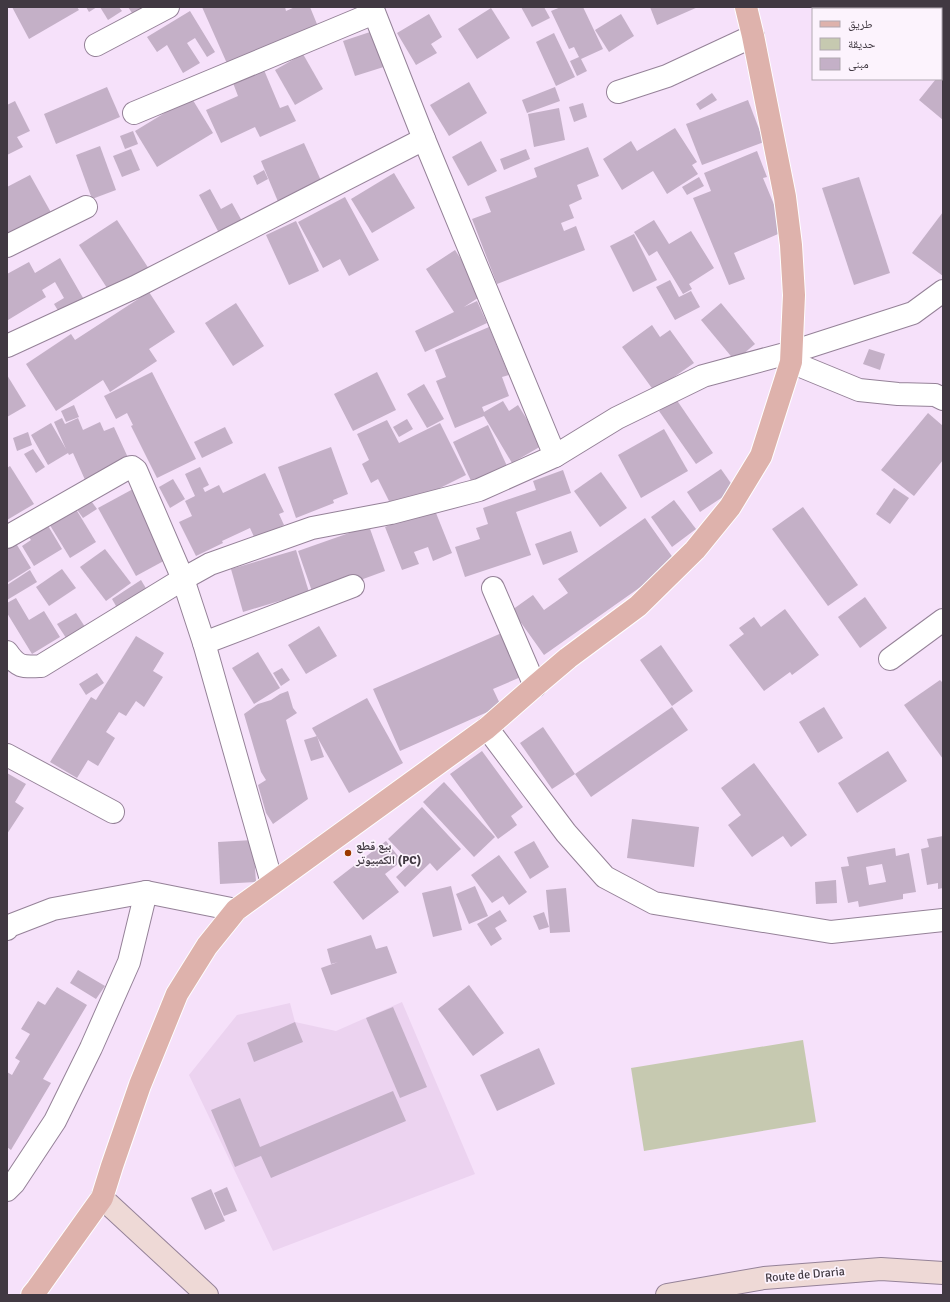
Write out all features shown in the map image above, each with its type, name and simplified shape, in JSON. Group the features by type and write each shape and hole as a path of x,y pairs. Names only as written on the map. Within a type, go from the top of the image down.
{"main road":[{"path":"32,1295 102,1198 140,1085 177,994 207,946 236,910 487,728 568,658 638,606 695,550 730,507 761,456 792,357 794,296 786,205 746,7"},
{"path":"102,1198 207,1295"},
{"name":"Route de Draria","path":"667,1295 764,1278 881,1270 943,1273"}],"street":[{"path":"96,45 168,7"},
{"path":"134,113 373,10 424,139 555,456"},
{"path":"618,92 667,76 753,36"},
{"path":"7,346 134,287 424,139"},
{"path":"7,246 86,207"},
{"path":"7,652 12,660 23,667 41,666 210,564 312,528 392,513 479,490 555,456 617,418 703,376 792,357 913,313 943,291"},
{"path":"792,357 859,390 898,394 935,395 943,399"},
{"path":"7,537 128,468 132,467 136,470 183,579 204,643 272,884"},
{"path":"204,643 353,586"},
{"path":"493,588 535,686"},
{"path":"890,659 943,620"},
{"path":"487,728 566,833 605,877 654,903 831,932 943,920"},
{"path":"7,755 113,812"},
{"path":"7,929 9,926 53,909 146,892 236,910"},
{"path":"7,1190 55,1121 91,1048 128,962 146,892"}],"shaded area":[{"path":"402,1002 475,1174 273,1251 189,1075 237,1015 290,1003 295,1022 336,1031"}],"green space":[{"path":"803,1040 816,1122 644,1151 631,1068"}],"building":[{"path":"12,7 77,7 79,10 29,39"},
{"path":"86,7 97,7 89,12"},
{"path":"100,7 119,7 122,11 108,20"},
{"path":"128,7 161,7 138,22"},
{"path":"202,7 285,7 286,11 295,7 310,7 319,29 229,68"},
{"path":"521,7 544,7 550,18 532,27"},
{"path":"561,7 583,7 603,49 581,59 587,71 577,76 570,61 579,57 574,47 569,49 551,11"},
{"path":"650,7 698,7 657,25"},
{"path":"491,8 510,38 477,59 458,29"},
{"path":"190,11 215,52 207,57 195,38 187,43 200,63 183,73 167,45 157,52 147,37"},
{"path":"429,14 442,37 431,44 437,53 416,65 397,33"},
{"path":"621,14 634,36 609,52 595,30"},
{"path":"379,29 390,65 355,76 343,41"},
{"path":"554,33 575,77 556,86 536,42"},
{"path":"303,54 323,89 295,105 275,70"},
{"path":"264,70 280,108 288,105 296,121 260,137 255,127 221,143 206,110 238,96 233,83"},
{"path":"943,71 943,120 919,100 935,80 942,80"},
{"path":"469,82 487,113 449,136 430,105"},
{"path":"107,87 120,117 56,144 44,114"},
{"path":"555,87 560,101 527,113 522,100"},
{"path":"712,93 717,100 700,110 696,104"},
{"path":"191,97 213,133 157,167 135,131"},
{"path":"748,100 764,142 702,165 686,124"},
{"path":"15,101 30,131 17,137 23,147 7,155 7,105"},
{"path":"583,103 587,117 574,122 569,107"},
{"path":"559,108 565,140 534,147 528,114"},
{"path":"675,128 697,162 692,165 698,174 667,194 653,171 622,190 603,159 631,141 637,151"},
{"path":"133,131 138,144 125,149 120,136"},
{"path":"481,141 497,171 468,186 452,157"},
{"path":"304,143 323,185 279,204 261,161"},
{"path":"100,146 116,190 92,199 76,155"},
{"path":"588,147 599,176 577,185 582,199 569,205 574,218 561,223 564,231 576,226 585,250 497,284 472,219 491,212 485,197 537,177 534,168"},
{"path":"131,149 140,170 122,177 113,156"},
{"path":"526,149 530,159 504,170 500,159"},
{"path":"757,151 767,177 763,178 785,231 734,253 745,279 729,285 693,198 711,191 704,173"},
{"path":"264,170 268,179 257,185 253,176"},
{"path":"394,173 415,208 372,233 351,199"},
{"path":"30,175 53,216 7,241 7,187"},
{"path":"699,177 704,186 687,195 682,187"},
{"path":"859,177 890,273 854,285 822,188"},
{"path":"210,189 221,209 232,203 242,221 219,233 199,195"},
{"path":"345,197 379,260 349,276 340,259 323,268 298,222"},
{"path":"943,212 943,276 912,253"},
{"path":"117,220 149,269 111,294 79,245"},
{"path":"654,220 669,244 691,231 714,268 689,284 692,289 683,294 657,251 649,256 634,232"},
{"path":"296,221 319,271 289,285 266,235"},
{"path":"634,234 657,280 633,292 610,246"},
{"path":"455,250 484,294 464,307 477,301 487,323 425,352 415,331 454,312 426,269"},
{"path":"60,258 86,303 62,317 54,304 64,298 55,282 42,290 46,297 8,320 7,274 29,262 35,273"},
{"path":"670,280 679,297 691,291 700,307 675,320 656,287"},
{"path":"149,292 175,332 149,349 157,361 110,392 103,380 56,411 26,364 71,334 75,340"},
{"path":"236,303 264,346 233,366 205,323"},
{"path":"721,303 755,344 735,361 701,320"},
{"path":"652,325 660,337 670,330 694,363 654,391 622,347"},
{"path":"489,327 509,375 502,377 509,396 482,407 484,412 503,401 509,411 518,405 543,445 512,463 484,416 455,428 436,381 446,377 435,350"},
{"path":"869,349 885,354 880,370 863,364"},
{"path":"152,372 196,459 157,478 131,426 133,425 127,413 116,419 104,396"},
{"path":"377,372 396,410 353,431 334,394"},
{"path":"7,375 26,406 7,417"},
{"path":"424,384 444,419 427,428 407,394"},
{"path":"676,399 713,453 696,464 659,411"},
{"path":"74,405 79,417 66,422 61,411"},
{"path":"928,413 943,426 943,460 914,496 881,470"},
{"path":"62,418 65,424 78,418 83,430 100,422 104,431 114,427 130,462 86,482 73,453 69,455 68,453 48,465 31,435 51,423 66,449 54,422"},
{"path":"407,419 413,429 399,437 393,427"},
{"path":"387,420 399,443 440,423 466,475 394,511 378,479 371,483 362,464 369,460 357,434"},
{"path":"488,425 507,466 472,483 453,442"},
{"path":"225,427 233,443 202,458 194,442"},
{"path":"664,429 688,471 641,498 618,455"},
{"path":"28,432 32,445 17,451 13,438"},
{"path":"331,447 348,494 333,500 334,503 296,518 278,467"},
{"path":"33,449 45,467 36,473 24,454"},
{"path":"10,466 34,504 7,520 7,468"},
{"path":"200,467 209,485 203,488 205,492 219,485 223,493 265,473 284,512 279,514 284,525 255,539 250,528 222,541 223,543 196,556 179,522 192,516 185,501 195,496 185,474"},
{"path":"721,469 735,489 700,512 687,492"},
{"path":"563,470 571,493 516,512 531,555 465,577 455,547 480,539 476,528 488,524 483,508 536,490 533,481"},
{"path":"601,472 627,508 600,527 574,491"},
{"path":"173,479 185,499 170,508 159,487"},
{"path":"894,488 909,498 890,524 876,514"},
{"path":"133,489 171,557 136,576 98,508"},
{"path":"89,498 97,509 83,518 75,507"},
{"path":"674,500 696,529 672,547 651,517"},
{"path":"74,506 96,542 70,558 48,522"},
{"path":"803,507 858,585 828,606 772,529"},
{"path":"434,508 452,553 433,561 428,547 414,552 419,564 402,570 385,527"},
{"path":"645,518 676,562 544,655 512,610 533,595 544,610 568,593 558,579"},
{"path":"44,519 62,549 34,566 22,546 31,540 25,531"},
{"path":"369,526 385,571 314,597 298,551"},
{"path":"571,531 578,552 543,565 535,544"},
{"path":"14,540 31,568 7,583 7,544"},
{"path":"105,549 131,583 106,601 80,567"},
{"path":"296,550 309,592 243,612 231,569"},
{"path":"62,569 76,588 49,606 36,587"},
{"path":"30,570 37,582 7,600 7,585"},
{"path":"141,580 150,595 120,613 112,599"},
{"path":"865,597 887,628 860,648 838,617"},
{"path":"16,598 29,620 44,611 60,637 32,654 7,613 7,603"},
{"path":"785,609 819,655 792,675 790,672 764,691 729,645 744,634 739,628 754,617 761,627"},
{"path":"76,613 87,630 68,641 57,624"},
{"path":"319,626 337,656 306,674 288,645"},
{"path":"504,632 523,676 493,689 501,706 400,751 373,689"},
{"path":"136,636 164,653 153,671 163,677 144,707 136,701 126,716 119,712 106,732 115,738 98,766 88,760 77,778 50,762 91,697 96,700"},
{"path":"661,645 693,691 672,706 640,660"},
{"path":"258,652 280,688 254,704 232,668"},
{"path":"282,668 290,680 281,686 273,673"},
{"path":"97,673 104,683 86,695 79,684"},
{"path":"940,680 943,683 943,759 904,705"},
{"path":"288,691 293,708 297,713 286,720 308,799 273,824 266,813 258,785 266,780 261,772 244,714 258,704 271,700"},
{"path":"367,698 403,763 349,793 312,728"},
{"path":"672,707 688,730 591,797 575,774"},
{"path":"824,707 843,738 818,753 799,722"},
{"path":"543,727 575,774 552,789 520,743"},
{"path":"317,736 324,757 311,761 304,740"},
{"path":"482,751 523,807 511,816 517,825 498,839 450,774"},
{"path":"888,751 907,781 857,813 838,783"},
{"path":"754,763 807,835 791,847 783,836 752,857 728,825 741,815 721,788"},
{"path":"7,773 26,784 15,802 24,808 7,834"},
{"path":"444,782 495,837 474,857 423,802"},
{"path":"422,807 461,849 437,871 430,863 405,887 396,877 411,863 388,839"},
{"path":"632,819 699,827 694,867 627,858"},
{"path":"943,836 943,888 938,889 938,883 927,885 921,849 929,847 927,839"},
{"path":"253,840 256,882 220,884 218,842"},
{"path":"386,841 402,861 385,874 399,892 363,920 333,882"},
{"path":"534,841 549,867 530,879 514,852"},
{"path":"895,848 896,856 909,853 916,892 903,894 903,899 859,907 858,901 848,903 841,867 849,866 847,857","holes":["882,864 886,882 869,885 866,867"]},
{"path":"499,855 527,892 509,905 503,896 492,903 471,875"},
{"path":"836,880 837,903 816,904 815,882"},
{"path":"451,886 462,930 433,937 422,893"},
{"path":"475,886 488,916 469,924 456,894"},
{"path":"566,888 570,932 550,933 546,890"},
{"path":"500,910 507,921 495,928 502,939 491,946 477,924"},
{"path":"544,912 549,927 539,930 533,916"},
{"path":"371,935 376,949 387,946 397,973 331,995 321,968 338,962 331,964 327,949"},
{"path":"78,970 105,986 96,999 70,983"},
{"path":"469,985 504,1033 473,1056 438,1009"},
{"path":"57,987 87,1005 43,1079 51,1083 11,1150 7,1147 7,1072 12,1075 20,1061 15,1058 30,1034 21,1029 38,1001 45,1005"},
{"path":"393,1007 427,1087 400,1098 366,1018"},
{"path":"295,1022 303,1042 254,1062 247,1043"},
{"path":"539,1048 555,1084 497,1111 480,1075"},
{"path":"393,1091 406,1121 271,1178 261,1156 235,1167 211,1110 240,1098 260,1147"},
{"path":"227,1187 237,1211 224,1216 214,1193"},
{"path":"211,1189 225,1221 205,1230 191,1198"}],"place":[{"name":"بيع قطع الكمبيوتر (PC)","path":"348,853"}]}
